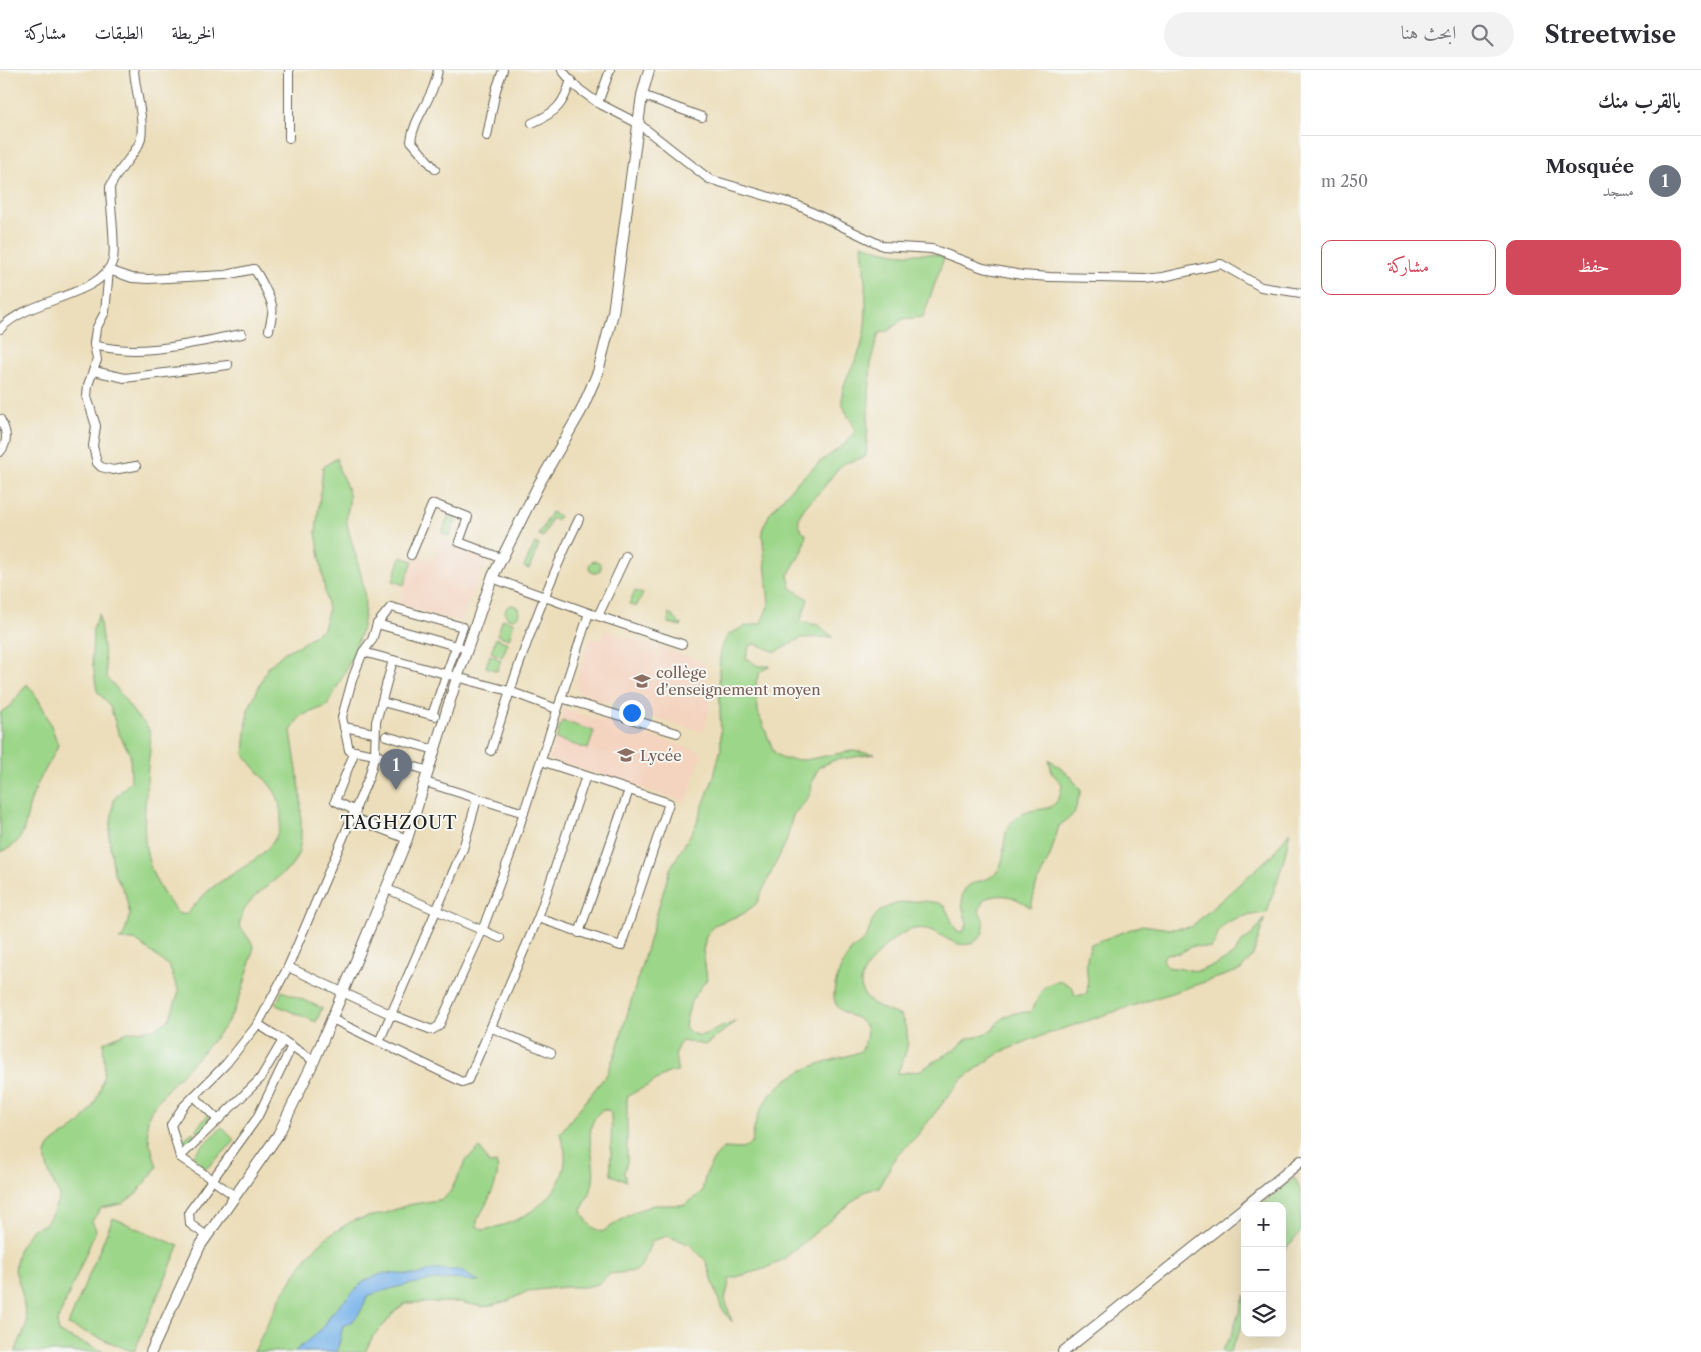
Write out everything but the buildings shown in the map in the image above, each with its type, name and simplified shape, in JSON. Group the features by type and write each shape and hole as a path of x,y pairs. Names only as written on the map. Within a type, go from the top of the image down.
{"main road":[{"path":"151,1352 200,1246 278,1134 314,1061 407,839 457,678 492,578 580,411 601,363 613,313 642,94 649,70"},
{"path":"1250,1202 1301,1161"},
{"path":"1063,1352 1241,1209"}],"street":[{"path":"134,70 143,132 139,144 114,177 110,187 113,258 109,270 105,312 96,329 94,345 97,360 88,385 87,397 96,426 92,446 97,463 102,467 113,470 136,466"},
{"path":"289,70 289,138"},
{"path":"435,168 412,141 415,126 434,90 438,70"},
{"path":"487,136 496,90 503,70"},
{"path":"562,70 598,103 639,124 709,179 797,206 883,246 932,248 983,268 1022,275 1050,277 1145,279 1221,264 1261,287 1301,293"},
{"path":"598,103 610,70"},
{"path":"532,124 557,110 565,100 571,80"},
{"path":"642,94 702,117"},
{"path":"109,270 132,278 148,279 226,274 254,269 259,275 259,281 273,307 269,330"},
{"path":"0,329 20,312 87,288 103,278 109,270"},
{"path":"94,345 110,349 130,350 242,334"},
{"path":"94,372 125,378 228,364"},
{"path":"0,419 7,439 6,445 0,452"},
{"path":"411,555 434,504 468,517 459,542 501,558"},
{"path":"491,751 509,691 544,596 579,519"},
{"path":"598,616 626,556"},
{"path":"492,578 682,644"},
{"path":"429,771 375,755 349,750 342,717 362,652 372,640 377,624 391,607 463,627 432,715"},
{"path":"288,967 390,1014 432,1030 439,1026 482,931 524,813 589,613"},
{"path":"377,624 467,649"},
{"path":"362,652 509,691 557,709"},
{"path":"235,1196 180,1158 171,1125 194,1096 226,1064 258,1024 288,967 355,814 375,755 374,733 393,660"},
{"path":"561,698 677,734"},
{"path":"382,702 444,718"},
{"path":"344,727 374,733"},
{"path":"386,736 435,750"},
{"path":"355,751 335,801 355,814 407,839"},
{"path":"538,918 617,946 623,944 669,803 541,761"},
{"path":"332,1019 466,1082 492,1028 538,918 586,776"},
{"path":"426,782 524,813"},
{"path":"579,933 629,790"},
{"path":"379,1042 463,850 477,799"},
{"path":"387,889 500,938"},
{"path":"258,1024 314,1061"},
{"path":"492,1028 551,1053"},
{"path":"180,1158 260,1078 283,1040"},
{"path":"207,1236 190,1224 190,1212 257,1118 292,1046"},
{"path":"194,1096 218,1120"}],"shaded area":[{"path":"442,538 488,558 460,622 398,605 404,587 391,582 401,555 414,560 416,554 432,560"},
{"name":"collège d'enseignement moyen","path":"605,630 705,662 710,706 704,732 644,715 626,708 624,704 619,706 587,697 588,693 585,692 580,694 575,684 590,638 601,641"},
{"name":"Lycée","path":"564,709 702,752 687,802 549,759"}],"green space":[{"path":"862,244 894,253 930,254 944,258 923,317 903,319 888,331 879,333 871,360 866,456 841,466 800,516 801,528 806,534 803,550 788,575 791,588 808,599 800,622 818,625 833,637 801,638 776,652 756,644 749,646 746,658 758,666 770,666 760,672 756,682 758,712 774,752 783,759 805,760 852,751 875,754 835,760 819,767 812,781 811,792 806,801 793,815 786,842 756,904 743,914 714,925 706,936 703,951 707,979 691,1001 685,1026 689,1032 700,1036 737,1021 705,1045 682,1041 677,1048 676,1055 678,1071 665,1074 627,1097 627,1162 624,1173 626,1181 611,1175 610,1111 603,1109 596,1116 590,1133 594,1172 591,1189 582,1211 585,1218 589,1224 602,1232 634,1212 653,1205 685,1205 702,1192 709,1168 724,1148 742,1149 752,1143 754,1127 766,1100 786,1080 813,1066 861,1051 866,1037 866,1028 862,1022 842,1011 836,1005 834,996 835,984 839,973 850,952 864,940 876,915 882,910 899,903 918,901 944,905 957,932 963,932 967,924 962,905 963,893 969,885 989,878 997,872 1003,859 1006,832 1010,825 1023,814 1051,807 1056,803 1060,795 1062,784 1052,773 1049,759 1069,775 1081,790 1074,814 1059,826 1050,856 1036,886 1031,908 1009,896 984,899 979,911 984,929 977,940 967,944 956,943 933,931 914,929 905,932 888,943 865,971 861,986 866,998 880,1007 901,1016 905,1025 908,1039 904,1058 897,1074 921,1070 957,1048 968,1038 977,1037 993,1030 1000,1020 1008,1015 1030,1012 1041,992 1048,985 1062,981 1073,988 1075,996 1087,994 1087,959 1091,944 1142,925 1170,929 1191,927 1272,855 1290,831 1284,859 1267,913 1241,917 1228,922 1219,931 1211,948 1193,946 1180,953 1166,954 1162,960 1167,967 1198,971 1218,964 1234,954 1242,942 1253,934 1265,918 1253,955 1241,970 1032,1039 999,1053 961,1080 916,1137 896,1156 879,1187 864,1192 785,1258 767,1268 730,1279 725,1299 732,1322 721,1307 706,1261 689,1244 667,1236 652,1241 641,1266 636,1271 609,1274 598,1284 584,1287 528,1291 508,1301 483,1307 459,1302 406,1303 395,1311 373,1336 365,1352 254,1352 280,1298 309,1254 328,1236 354,1220 382,1214 408,1205 443,1199 450,1192 467,1159 480,1148 489,1164 496,1163 497,1169 492,1192 477,1221 477,1226 482,1230 512,1222 526,1215 551,1195 559,1182 564,1168 565,1152 560,1133 607,1074 617,1049 670,869 696,825 714,776 721,748 719,671 721,648 728,635 743,627 761,623 769,604 762,530 770,513 796,483 845,444 856,431 845,410 842,396 845,383 860,350 866,318"},
{"path":"337,458 349,494 347,524 361,574 365,606 360,636 348,665 327,706 300,716 291,731 301,797 301,839 299,852 291,867 255,896 244,910 239,925 254,946 243,986 232,1015 219,1034 170,1086 152,1109 147,1124 148,1137 157,1167 136,1194 122,1204 101,1208 92,1221 96,1230 57,1322 59,1333 105,1352 15,1352 27,1324 22,1293 15,1270 18,1250 32,1229 44,1225 52,1214 60,1196 50,1174 46,1159 48,1149 54,1142 85,1118 95,1102 101,1087 105,1064 104,1042 128,1032 153,1029 169,1020 179,992 169,966 135,940 119,940 124,935 130,915 125,893 114,873 109,837 114,799 131,781 130,754 118,732 110,706 97,691 92,659 93,629 99,614 107,678 136,716 147,726 149,732 150,747 144,827 149,861 155,878 165,896 179,914 187,914 210,889 257,858 267,849 275,839 280,827 281,813 277,796 244,754 248,710 268,667 285,652 300,645 323,629 328,611 316,532 323,467"},
{"path":"551,512 559,516 557,520 552,518 543,537 539,535"},
{"path":"449,515 457,518 449,536 442,533"},
{"path":"535,543 539,545 529,569 524,567"},
{"path":"401,557 413,561 404,585 393,581"},
{"path":"595,561 601,567 595,573 589,567"},
{"path":"635,591 643,594 636,607 629,604"},
{"path":"512,605 517,607 519,612 517,617 512,619 507,617 505,612 507,607"},
{"path":"669,613 682,625 681,626 668,623"},
{"path":"503,619 514,623 509,639 497,635"},
{"path":"496,638 508,643 502,657 491,652"},
{"path":"490,655 501,660 497,671 486,667"},
{"path":"27,684 42,705 58,745 36,789 21,836 10,848 0,852 0,713 10,706"},
{"path":"562,721 594,731 588,749 556,739"},
{"path":"282,991 322,1008 316,1022 276,1005"},
{"path":"208,1115 212,1120 200,1133 196,1129"},
{"path":"222,1127 235,1141 206,1169 193,1155"},
{"path":"193,1132 196,1135 182,1149 179,1143"},
{"path":"1295,1178 1301,1192 1301,1232 1286,1248 1286,1202 1265,1202"},
{"path":"113,1218 179,1246 134,1352 68,1325"},
{"path":"1241,1307 1241,1329 1230,1352 1221,1352 1231,1336"}],"water":[{"path":"433,1270 459,1270 480,1282 437,1280 395,1288 367,1296 359,1314 343,1326 337,1352 294,1352 324,1327 331,1314 364,1281 384,1273 416,1275"}],"place":[{"name":"collège d'enseignement moyen","path":"642,681"},
{"name":"Lycée","path":"626,755"},
{"name":"Mosquée","path":"396,790"}],"district":[{"name":"TAGHZOUT","path":"399,823"}]}
